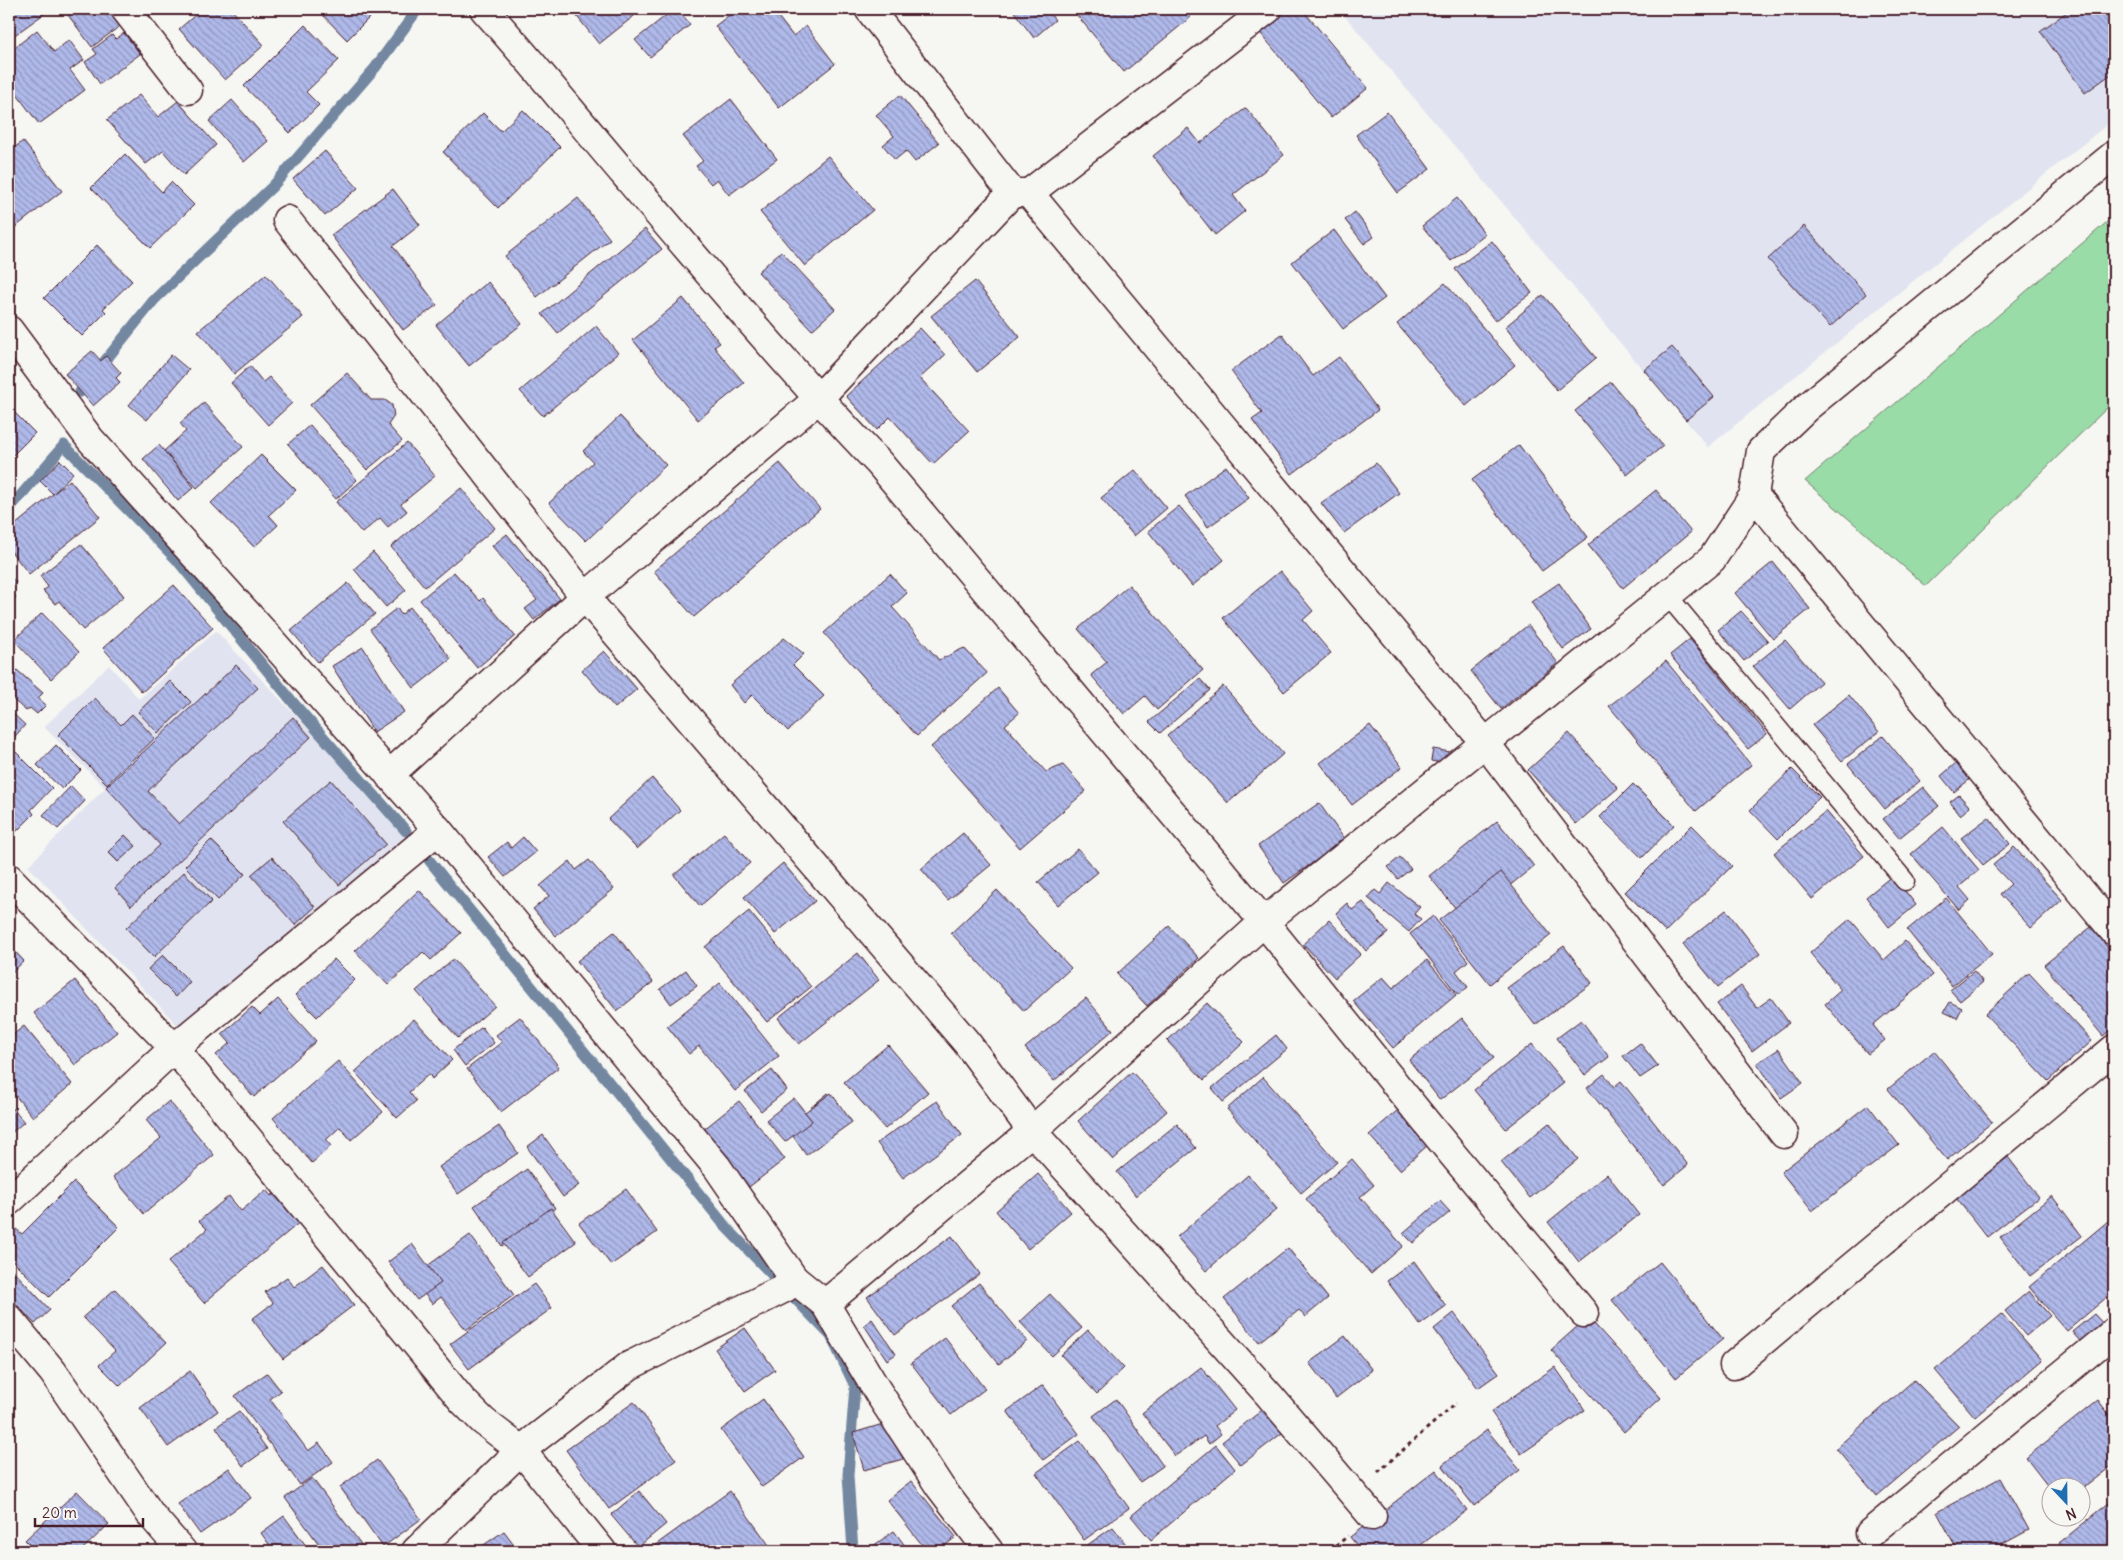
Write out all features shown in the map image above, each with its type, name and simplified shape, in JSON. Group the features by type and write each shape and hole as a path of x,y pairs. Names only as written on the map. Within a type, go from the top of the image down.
{"street":[{"path":"125,9 188,90"},
{"path":"484,9 530,60 625,175 818,399 880,463 1264,922 1584,1314"},
{"path":"870,9 1021,193 1486,744 1784,1134"},
{"path":"389,776 585,597 818,399 1021,193 1268,9"},
{"path":"825,1304 1032,1131 1264,922 1712,559 1754,495 1761,451 1806,408 2114,155"},
{"path":"287,220 585,597 960,1036 1032,1131 1269,1395 1372,1516"},
{"path":"9,330 90,439 438,830 716,1167 794,1278 825,1304 878,1392 935,1479 989,1551"},
{"path":"1754,495 2114,931"},
{"path":"9,1201 174,1048 438,830"},
{"path":"9,878 174,1048 462,1400 483,1421 521,1450 602,1551"},
{"path":"1734,1364 2114,1049"},
{"path":"416,1551 521,1450 629,1366 785,1288 794,1278"},
{"path":"9,1319 53,1372 151,1514 182,1551"},
{"path":"1870,1533 2114,1332"}],"lane":[{"path":"1668,596 1905,881"}],"path":[{"path":"1329,1551 1372,1516 1378,1470 1456,1403"}],"shaded area":[{"path":"1339,9 2114,9 2114,119 1708,447"},
{"path":"216,631 414,842 196,1045 28,866 105,788 44,727 109,665 139,699"}],"green space":[{"path":"2114,216 2114,401 1926,586 1805,481"}],"building":[{"path":"9,9 47,9 48,11 9,39"},
{"path":"67,9 107,9 120,26 92,47 65,11"},
{"path":"202,9 231,9 264,45 225,80 179,29"},
{"path":"317,9 378,9 347,40"},
{"path":"571,9 628,9 634,16 599,44"},
{"path":"674,9 677,9 690,25 650,57 635,40"},
{"path":"737,9 772,9 793,36 806,26 835,64 779,108 715,26"},
{"path":"1012,9 1046,9 1055,20 1034,38"},
{"path":"1081,9 1184,9 1191,17 1124,72 1076,14"},
{"path":"1283,9 1302,9 1368,88 1331,118 1257,29"},
{"path":"2071,9 2114,9 2114,72 2085,93 2040,31"},
{"path":"305,25 339,60 306,92 319,105 290,133 244,86"},
{"path":"37,30 54,52 69,40 84,60 70,70 85,90 39,124 9,84 9,52"},
{"path":"124,33 140,54 100,84 85,62 97,54 93,49 112,35 116,39"},
{"path":"139,95 158,117 178,101 216,145 184,175 163,151 146,164 107,120"},
{"path":"900,95 939,143 915,162 906,151 895,160 883,145 894,136 876,115"},
{"path":"731,99 777,159 729,195 717,179 711,184 696,166 703,161 683,136"},
{"path":"232,100 268,141 244,162 209,121"},
{"path":"1246,108 1284,155 1233,195 1245,211 1215,235 1153,156 1188,128 1200,143"},
{"path":"523,110 560,147 498,208 443,152 483,113 501,131"},
{"path":"1387,112 1430,169 1398,193 1356,135"},
{"path":"23,141 62,191 9,232 9,152"},
{"path":"325,151 358,188 325,216 293,179"},
{"path":"125,154 162,192 171,182 194,205 150,248 91,188"},
{"path":"828,156 873,210 805,266 760,212"},
{"path":"393,189 420,225 393,246 437,305 403,330 331,235"},
{"path":"578,198 610,239 537,297 505,256"},
{"path":"1457,198 1485,234 1451,261 1422,226"},
{"path":"1355,212 1374,237 1364,244 1345,220"},
{"path":"1804,226 1866,294 1830,327 1768,259"},
{"path":"645,229 662,249 558,333 542,314"},
{"path":"1334,230 1385,298 1343,329 1292,262"},
{"path":"1492,241 1532,293 1495,321 1455,269"},
{"path":"97,245 132,281 103,309 106,312 82,336 44,298"},
{"path":"781,251 835,309 812,330 758,272"},
{"path":"266,274 303,317 234,374 198,331"},
{"path":"975,281 1020,337 977,372 931,316"},
{"path":"488,282 522,324 469,366 436,325"},
{"path":"1445,283 1515,365 1466,406 1397,324"},
{"path":"1543,295 1596,358 1557,390 1505,327"},
{"path":"683,298 720,343 714,347 744,383 698,420 633,340"},
{"path":"596,326 618,353 543,416 520,391"},
{"path":"920,328 945,355 920,378 969,431 933,464 890,417 877,430 846,396"},
{"path":"1282,334 1313,376 1339,357 1378,410 1292,474 1252,420 1262,413 1231,371"},
{"path":"1672,347 1714,397 1686,420 1644,370"},
{"path":"92,351 101,361 106,356 121,373 116,378 120,382 93,406 65,374"},
{"path":"171,355 189,370 147,420 129,405"},
{"path":"250,366 263,382 269,377 292,403 268,425 231,383"},
{"path":"347,373 371,400 385,400 392,405 394,416 388,425 402,441 367,470 310,405"},
{"path":"1611,382 1663,446 1627,475 1575,411"},
{"path":"204,403 243,447 197,488 164,451 186,431 180,423"},
{"path":"9,407 35,433 9,459"},
{"path":"620,416 666,465 586,541 549,503 593,462 583,451"},
{"path":"310,425 357,480 336,499 288,444"},
{"path":"407,443 435,476 401,504 407,511 388,527 380,518 362,533 336,502"},
{"path":"159,445 194,487 178,501 143,459"},
{"path":"1519,445 1588,537 1542,571 1472,480"},
{"path":"261,455 296,490 269,515 278,525 254,547 211,503"},
{"path":"60,460 73,473 53,494 40,481"},
{"path":"780,463 820,509 694,617 654,571"},
{"path":"1376,463 1399,493 1344,533 1321,503"},
{"path":"1226,466 1249,498 1208,527 1185,496"},
{"path":"1135,470 1167,508 1134,536 1101,498"},
{"path":"70,480 100,517 29,574 9,549 9,530"},
{"path":"461,488 495,528 425,587 391,547"},
{"path":"1656,490 1691,532 1623,588 1588,545"},
{"path":"1179,506 1224,560 1192,586 1148,531"},
{"path":"507,534 560,599 534,620 525,609 537,600 492,546"},
{"path":"81,544 124,596 83,630 59,601 55,604 43,591 48,587 40,576"},
{"path":"373,552 406,590 386,607 354,569"},
{"path":"1773,562 1810,609 1773,639 1735,593"},
{"path":"1280,571 1313,611 1303,620 1331,653 1284,692 1223,618"},
{"path":"454,572 480,601 483,598 515,636 477,668 420,600"},
{"path":"890,574 907,593 892,607 939,660 964,648 987,673 917,736 824,633"},
{"path":"9,576 16,582 9,591"},
{"path":"348,583 375,614 318,662 291,631"},
{"path":"1559,583 1591,629 1563,649 1531,602"},
{"path":"174,585 213,628 142,692 103,648"},
{"path":"1129,585 1203,670 1157,710 1145,696 1124,714 1091,675 1107,662 1078,629"},
{"path":"9,592 16,597 9,605"},
{"path":"410,607 451,659 414,688 370,629 397,608 401,615"},
{"path":"1741,611 1768,641 1744,661 1718,630"},
{"path":"42,613 79,652 51,679 14,640"},
{"path":"1528,625 1558,663 1501,709 1471,671"},
{"path":"784,638 804,654 793,665 824,696 788,731 752,695 744,703 730,685"},
{"path":"1690,639 1767,734 1748,749 1670,655"},
{"path":"1785,640 1821,682 1790,709 1753,666"},
{"path":"363,647 404,712 374,732 332,666"},
{"path":"604,651 637,689 615,708 582,670"},
{"path":"1666,661 1751,765 1696,811 1609,706"},
{"path":"9,663 43,693 38,698 46,705 37,714 30,708 26,711 9,696"},
{"path":"236,665 258,688 148,791 179,824 293,717 311,737 131,906 115,888 160,845 106,787"},
{"path":"1200,679 1210,690 1160,733 1149,722"},
{"path":"170,681 191,702 158,733 138,712"},
{"path":"1223,686 1283,754 1228,803 1167,736"},
{"path":"998,688 1019,713 1005,725 1046,772 1063,765 1086,791 1020,848 931,747"},
{"path":"1849,695 1879,732 1842,761 1812,725"},
{"path":"95,698 121,725 132,714 155,738 107,784 58,735"},
{"path":"9,710 25,725 9,743"},
{"path":"1370,725 1402,767 1352,805 1320,763"},
{"path":"1569,733 1618,788 1576,824 1528,770"},
{"path":"1883,736 1920,781 1885,809 1848,764"},
{"path":"56,745 81,770 62,789 37,765"},
{"path":"1433,749 1450,752 1447,764 1431,761"},
{"path":"16,752 52,788 31,810 34,814 11,837 9,835 9,759"},
{"path":"1956,763 1970,779 1954,792 1941,776"},
{"path":"1792,769 1820,797 1778,839 1750,810"},
{"path":"652,778 680,810 637,849 608,819"},
{"path":"331,780 386,844 339,885 283,821"},
{"path":"1633,784 1674,825 1642,858 1600,817"},
{"path":"71,786 85,801 58,829 43,815"},
{"path":"1923,787 1939,806 1899,838 1883,819"},
{"path":"1959,795 1970,807 1960,815 1950,802"},
{"path":"1319,803 1345,840 1284,883 1258,846"},
{"path":"1826,811 1864,856 1812,899 1774,853"},
{"path":"1989,817 2010,844 1983,865 1961,838"},
{"path":"1497,821 1534,866 1466,921 1429,876"},
{"path":"1692,825 1732,866 1665,932 1625,892"},
{"path":"1943,827 1979,870 1959,887 1970,900 1959,910 1911,854"},
{"path":"724,833 750,863 700,906 674,875"},
{"path":"963,833 991,865 948,900 921,869"},
{"path":"125,835 136,846 118,862 108,852"},
{"path":"523,837 536,852 505,877 488,857 507,842 511,848"},
{"path":"211,840 245,874 218,900 185,866"},
{"path":"2014,847 2062,900 2031,928 2000,894 2011,884 1993,865"},
{"path":"1078,849 1098,872 1058,905 1038,882"},
{"path":"272,857 315,907 295,925 251,875"},
{"path":"1400,857 1411,869 1398,879 1388,867"},
{"path":"589,860 614,889 556,936 533,909 549,896 540,886 570,861 576,870"},
{"path":"783,863 815,901 775,934 744,897"},
{"path":"184,872 212,901 154,957 126,928"},
{"path":"1501,872 1551,935 1490,984 1439,920"},
{"path":"1893,875 1916,905 1889,927 1866,897"},
{"path":"1389,883 1420,907 1414,914 1421,919 1409,932 1368,898 1375,890 1380,894"},
{"path":"419,890 461,933 431,960 423,952 388,985 355,951"},
{"path":"997,890 1071,968 1024,1011 951,933"},
{"path":"1946,898 1992,954 1952,986 1907,930"},
{"path":"1363,902 1388,933 1366,951 1336,913 1347,903 1352,910"},
{"path":"1726,910 1760,954 1718,987 1683,944"},
{"path":"749,911 811,987 767,1022 705,947"},
{"path":"1433,916 1468,961 1456,971 1468,987 1458,995 1410,934"},
{"path":"1850,919 1884,960 1905,941 1933,975 1873,1025 1885,1040 1868,1054 1825,1004 1841,990 1810,953"},
{"path":"1329,920 1361,954 1335,978 1303,944"},
{"path":"1169,926 1199,958 1147,1006 1117,974"},
{"path":"2091,927 2114,955 2114,1027 2103,1036 2044,965"},
{"path":"614,932 653,982 617,1011 577,961"},
{"path":"9,945 24,961 9,975"},
{"path":"1564,946 1592,983 1535,1025 1507,988"},
{"path":"858,953 879,980 799,1044 778,1018"},
{"path":"163,955 190,982 176,997 148,969"},
{"path":"334,959 355,980 317,1017 295,995"},
{"path":"453,959 495,1006 458,1038 416,991"},
{"path":"1427,960 1456,995 1393,1048 1353,1001 1383,977 1393,988"},
{"path":"686,970 697,986 671,1004 660,989"},
{"path":"1974,971 1983,982 1960,1001 1950,990"},
{"path":"2029,973 2092,1041 2048,1081 1985,1014"},
{"path":"75,980 117,1032 75,1065 34,1013"},
{"path":"720,983 779,1056 735,1091 699,1046 689,1054 667,1026"},
{"path":"1741,986 1757,1008 1771,998 1789,1023 1752,1051 1717,1004"},
{"path":"1086,998 1113,1030 1054,1081 1025,1048"},
{"path":"278,999 316,1041 254,1097 216,1055 230,1043 222,1034 252,1007 260,1015"},
{"path":"1950,1002 1962,1008 1957,1018 1944,1012"},
{"path":"1207,1003 1244,1042 1204,1080 1167,1041"},
{"path":"520,1017 559,1067 501,1112 467,1069 502,1042 496,1035"},
{"path":"1462,1018 1494,1058 1440,1100 1409,1060"},
{"path":"414,1019 452,1060 432,1079 429,1074 409,1092 416,1101 397,1118 355,1072"},
{"path":"1581,1020 1609,1057 1585,1075 1557,1038"},
{"path":"24,1026 72,1084 33,1117 9,1088 9,1038"},
{"path":"482,1027 494,1043 465,1066 453,1050"},
{"path":"1276,1035 1287,1049 1223,1102 1212,1088"},
{"path":"1640,1043 1658,1066 1640,1078 1623,1056"},
{"path":"1532,1044 1564,1083 1506,1129 1474,1090"},
{"path":"888,1045 928,1092 885,1129 844,1082"},
{"path":"1779,1049 1803,1083 1781,1098 1757,1063"},
{"path":"1934,1051 1992,1122 1947,1160 1888,1089"},
{"path":"338,1061 383,1112 351,1140 340,1127 326,1140 331,1146 312,1163 273,1118"},
{"path":"772,1070 787,1090 761,1111 745,1091"},
{"path":"1132,1072 1167,1111 1113,1160 1078,1121"},
{"path":"1604,1074 1614,1087 1621,1081 1688,1165 1664,1185 1587,1088"},
{"path":"1263,1077 1337,1162 1301,1193 1227,1109"},
{"path":"828,1093 851,1121 831,1137 809,1109"},
{"path":"831,1093 852,1122 806,1155 786,1126"},
{"path":"794,1098 812,1121 785,1142 766,1120"},
{"path":"169,1101 214,1155 144,1214 113,1177 161,1138 146,1120"},
{"path":"739,1101 785,1159 749,1187 703,1130"},
{"path":"937,1101 962,1135 903,1178 877,1143"},
{"path":"9,1104 24,1122 9,1135"},
{"path":"1868,1105 1899,1145 1812,1211 1781,1172"},
{"path":"1398,1110 1428,1145 1400,1170 1369,1135"},
{"path":"1549,1123 1578,1159 1530,1198 1501,1162"},
{"path":"1177,1124 1196,1148 1136,1196 1117,1172"},
{"path":"499,1126 518,1153 458,1194 439,1167"},
{"path":"543,1135 579,1185 563,1197 527,1147"},
{"path":"2008,1157 2039,1197 1987,1237 1956,1198"},
{"path":"1352,1159 1374,1185 1360,1197 1403,1246 1371,1274 1306,1199"},
{"path":"527,1169 555,1208 502,1246 474,1206"},
{"path":"1038,1174 1071,1212 1028,1249 996,1211"},
{"path":"1607,1174 1639,1215 1579,1262 1548,1222"},
{"path":"1248,1175 1277,1209 1206,1271 1177,1237"},
{"path":"74,1182 119,1227 49,1297 9,1257 9,1235 15,1228 22,1234"},
{"path":"626,1189 657,1232 611,1265 579,1223"},
{"path":"266,1190 271,1196 277,1192 301,1221 204,1303 168,1262 207,1229 199,1221 229,1196 241,1211"},
{"path":"2052,1196 2082,1236 2030,1276 2000,1237"},
{"path":"1440,1201 1450,1212 1413,1243 1403,1233"},
{"path":"551,1208 576,1242 528,1277 503,1243"},
{"path":"2114,1216 2114,1291 2067,1331 2029,1287"},
{"path":"470,1235 514,1295 466,1330 441,1297 432,1304 412,1277"},
{"path":"952,1236 980,1274 895,1335 867,1297"},
{"path":"412,1244 441,1283 417,1300 388,1262"},
{"path":"1288,1248 1328,1298 1305,1317 1299,1310 1259,1342 1224,1299"},
{"path":"1414,1261 1446,1306 1420,1325 1387,1281"},
{"path":"1660,1262 1723,1339 1676,1378 1612,1300"},
{"path":"323,1265 354,1305 283,1359 252,1319 273,1303 265,1292 287,1277 294,1287"},
{"path":"11,1268 50,1310 35,1324 9,1296 9,1270"},
{"path":"979,1283 1027,1341 999,1364 951,1306"},
{"path":"534,1284 552,1308 469,1369 450,1344"},
{"path":"115,1289 166,1343 120,1386 99,1365 115,1351 83,1317"},
{"path":"2029,1291 2050,1316 2026,1336 2005,1311"},
{"path":"1050,1294 1082,1328 1052,1356 1020,1322"},
{"path":"1454,1313 1499,1373 1478,1388 1434,1329"},
{"path":"2002,1314 2042,1360 1975,1417 1935,1370"},
{"path":"2094,1314 2107,1328 2084,1346 2072,1332"},
{"path":"1588,1317 1661,1398 1624,1432 1551,1350"},
{"path":"872,1319 896,1354 887,1360 864,1325"},
{"path":"745,1328 775,1370 745,1391 715,1349"},
{"path":"1088,1330 1124,1368 1097,1394 1061,1355"},
{"path":"1345,1336 1372,1370 1336,1398 1309,1363"},
{"path":"945,1338 985,1389 951,1415 911,1363"},
{"path":"1201,1367 1235,1410 1215,1426 1221,1434 1209,1444 1204,1436 1175,1456 1142,1413"},
{"path":"1555,1367 1585,1410 1521,1454 1491,1412"},
{"path":"190,1371 218,1411 168,1447 140,1408"},
{"path":"267,1373 281,1391 270,1399 308,1451 319,1443 333,1462 300,1485 235,1396"},
{"path":"1914,1380 1959,1426 1877,1496 1836,1448"},
{"path":"1043,1385 1079,1434 1043,1460 1007,1411"},
{"path":"763,1399 804,1457 762,1487 721,1430"},
{"path":"1116,1399 1163,1466 1140,1482 1093,1416"},
{"path":"2098,1400 2114,1421 2114,1464 2090,1483 2090,1478 2041,1478 2026,1458"},
{"path":"634,1402 676,1460 609,1509 566,1450"},
{"path":"1267,1406 1286,1430 1241,1465 1222,1442"},
{"path":"239,1411 267,1449 243,1466 216,1427"},
{"path":"893,1421 903,1459 864,1470 853,1433"},
{"path":"1487,1430 1520,1470 1474,1506 1442,1465"},
{"path":"1080,1441 1129,1508 1084,1540 1036,1473"},
{"path":"1216,1445 1235,1469 1151,1540 1131,1516"},
{"path":"377,1460 421,1519 383,1547 340,1487"},
{"path":"229,1468 251,1498 200,1534 178,1504"},
{"path":"1436,1470 1467,1510 1413,1551 1361,1551 1350,1537"},
{"path":"312,1478 366,1551 324,1551 285,1498"},
{"path":"2000,1478 2029,1530 1990,1551 1958,1551 1937,1512"},
{"path":"911,1481 956,1537 938,1551 927,1551 887,1500"},
{"path":"77,1491 109,1524 81,1551 36,1551 25,1540"},
{"path":"639,1491 666,1524 638,1547 611,1515"},
{"path":"730,1491 769,1545 761,1551 658,1551 654,1546"},
{"path":"2114,1499 2114,1541 2101,1551 2065,1551 2059,1543 2078,1528 2090,1528 2090,1518"},
{"path":"284,1516 310,1551 274,1551 261,1533"},
{"path":"1113,1527 1131,1551 1079,1551"},
{"path":"504,1531 519,1551 475,1551"},
{"path":"894,1531 909,1551 866,1551"},
{"path":"572,1545 576,1551 563,1551"},
{"path":"1345,1545 1350,1551 1337,1551"}],"waterway":[{"path":"80,392 154,300 273,186 375,68 418,9"},
{"path":"9,509 64,445 177,560 296,706 406,831"},
{"path":"429,860 726,1227 831,1336 855,1386 848,1475 853,1551"}]}
